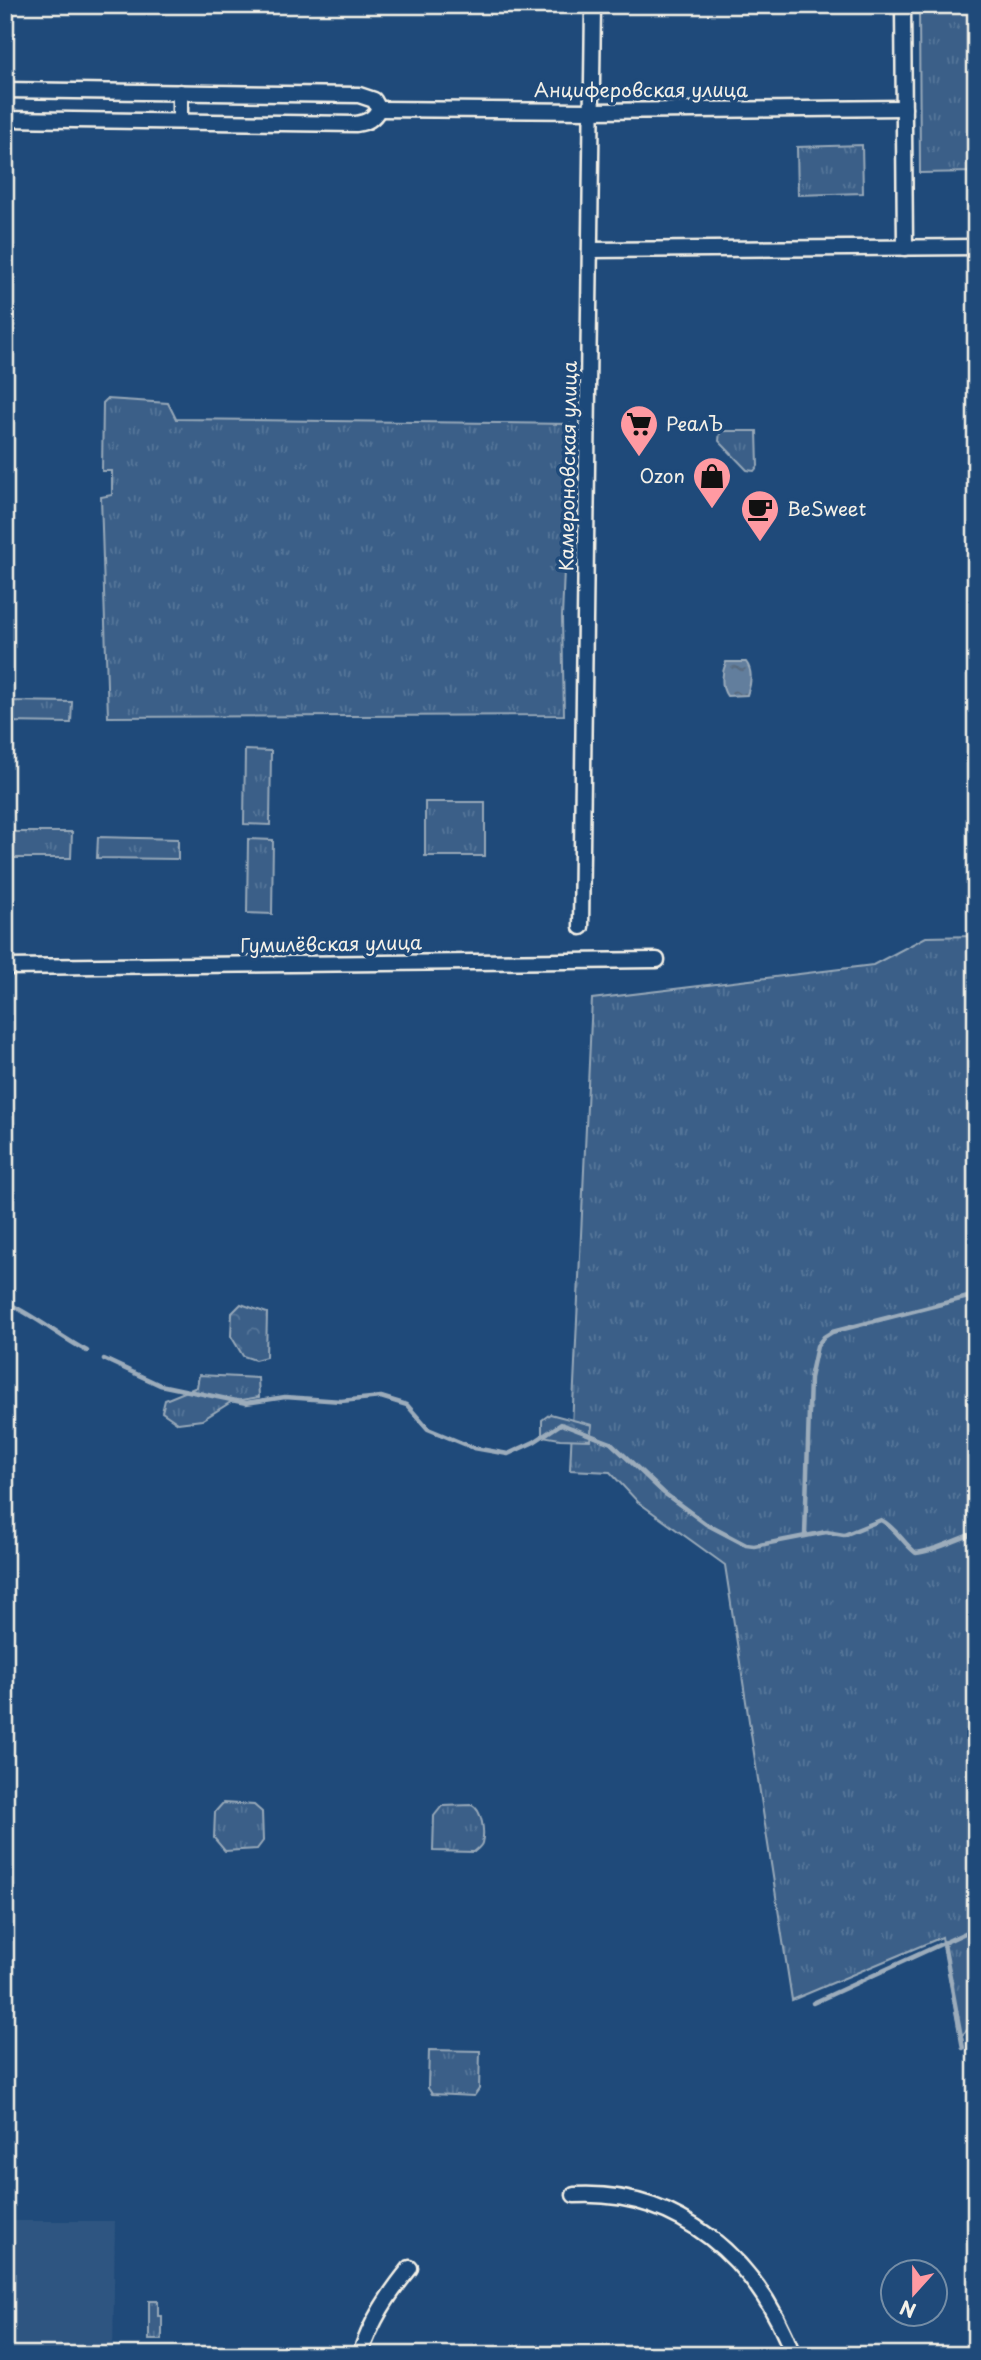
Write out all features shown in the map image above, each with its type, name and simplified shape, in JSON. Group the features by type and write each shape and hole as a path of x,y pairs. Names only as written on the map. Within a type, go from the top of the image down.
{"street":[{"name":"Камероновская улица","path":"581,927 593,5"},
{"path":"903,5 905,248"},
{"name":"Анциферовская улица","path":"5,90 359,95 374,100 379,109"},
{"path":"180,92 180,121"},
{"name":"Анциферовская улица","path":"379,109 592,111 904,108"},
{"name":"Анциферовская улица","path":"5,119 356,124 374,117 379,109"},
{"path":"590,250 976,247"},
{"name":"Гумилёвская улица","path":"5,967 657,960"},
{"path":"574,2195 600,2193 633,2199 668,2212 704,2233 754,2280 783,2327 793,2355"},
{"path":"360,2355 372,2322 387,2297 410,2268"}],"shaded area":[{"path":"5,2221 115,2221 113,2355 5,2355"}],"green space":[{"path":"919,5 976,5 976,172 920,173"},
{"path":"862,145 863,193 798,195 797,147"},
{"path":"107,399 168,403 176,419 570,424 562,618 564,715 108,717 101,497 112,495 112,471 102,471 103,403"},
{"path":"720,431 757,431 758,466 754,471 747,470 719,441"},
{"path":"5,701 72,702 71,723 5,722"},
{"path":"245,750 271,751 270,825 244,824"},
{"path":"425,802 485,802 485,856 425,856"},
{"path":"5,832 72,832 71,858 5,858"},
{"path":"98,837 178,839 178,859 97,858"},
{"path":"248,839 273,840 272,914 247,913"},
{"path":"976,936 976,2022 960,2037 942,1937 792,2000 725,1565 638,1502 610,1472 570,1470 592,999 873,965 926,937"},
{"path":"241,1304 267,1313 266,1357 255,1360 243,1356 231,1336 232,1313"},
{"path":"199,1375 258,1378 259,1397 231,1402 202,1420 178,1423 162,1412 165,1400 197,1387"},
{"path":"550,1414 592,1425 590,1440 542,1436 542,1420"},
{"path":"223,1803 254,1805 262,1812 263,1841 257,1849 225,1851 214,1838 215,1812"},
{"path":"472,1805 478,1812 483,1827 480,1847 474,1852 433,1851 434,1816 442,1806"},
{"path":"429,2050 480,2051 479,2089 474,2096 432,2094 428,2088"},
{"path":"149,2301 158,2301 158,2316 162,2316 162,2340 149,2340"}],"water":[{"path":"726,662 746,662 751,678 747,695 727,696 722,679"}],"waterway":[{"path":"805,1536 810,1378 817,1346 832,1332 976,1295"},
{"path":"5,1302 87,1351"},
{"path":"104,1359 160,1385 246,1403 285,1397 341,1401 381,1397 407,1405 428,1429 474,1448 508,1454 534,1442 561,1424 611,1443 664,1493 706,1524 746,1545 754,1546 826,1532 844,1535 881,1520 916,1553 976,1533"},
{"path":"813,2003 976,1928"},
{"path":"944,1944 963,2048"}],"place":[{"name":"РеалЪ","path":"639,458"},
{"name":"Ozon","path":"712,510"},
{"name":"BeSweet","path":"760,543"}]}
